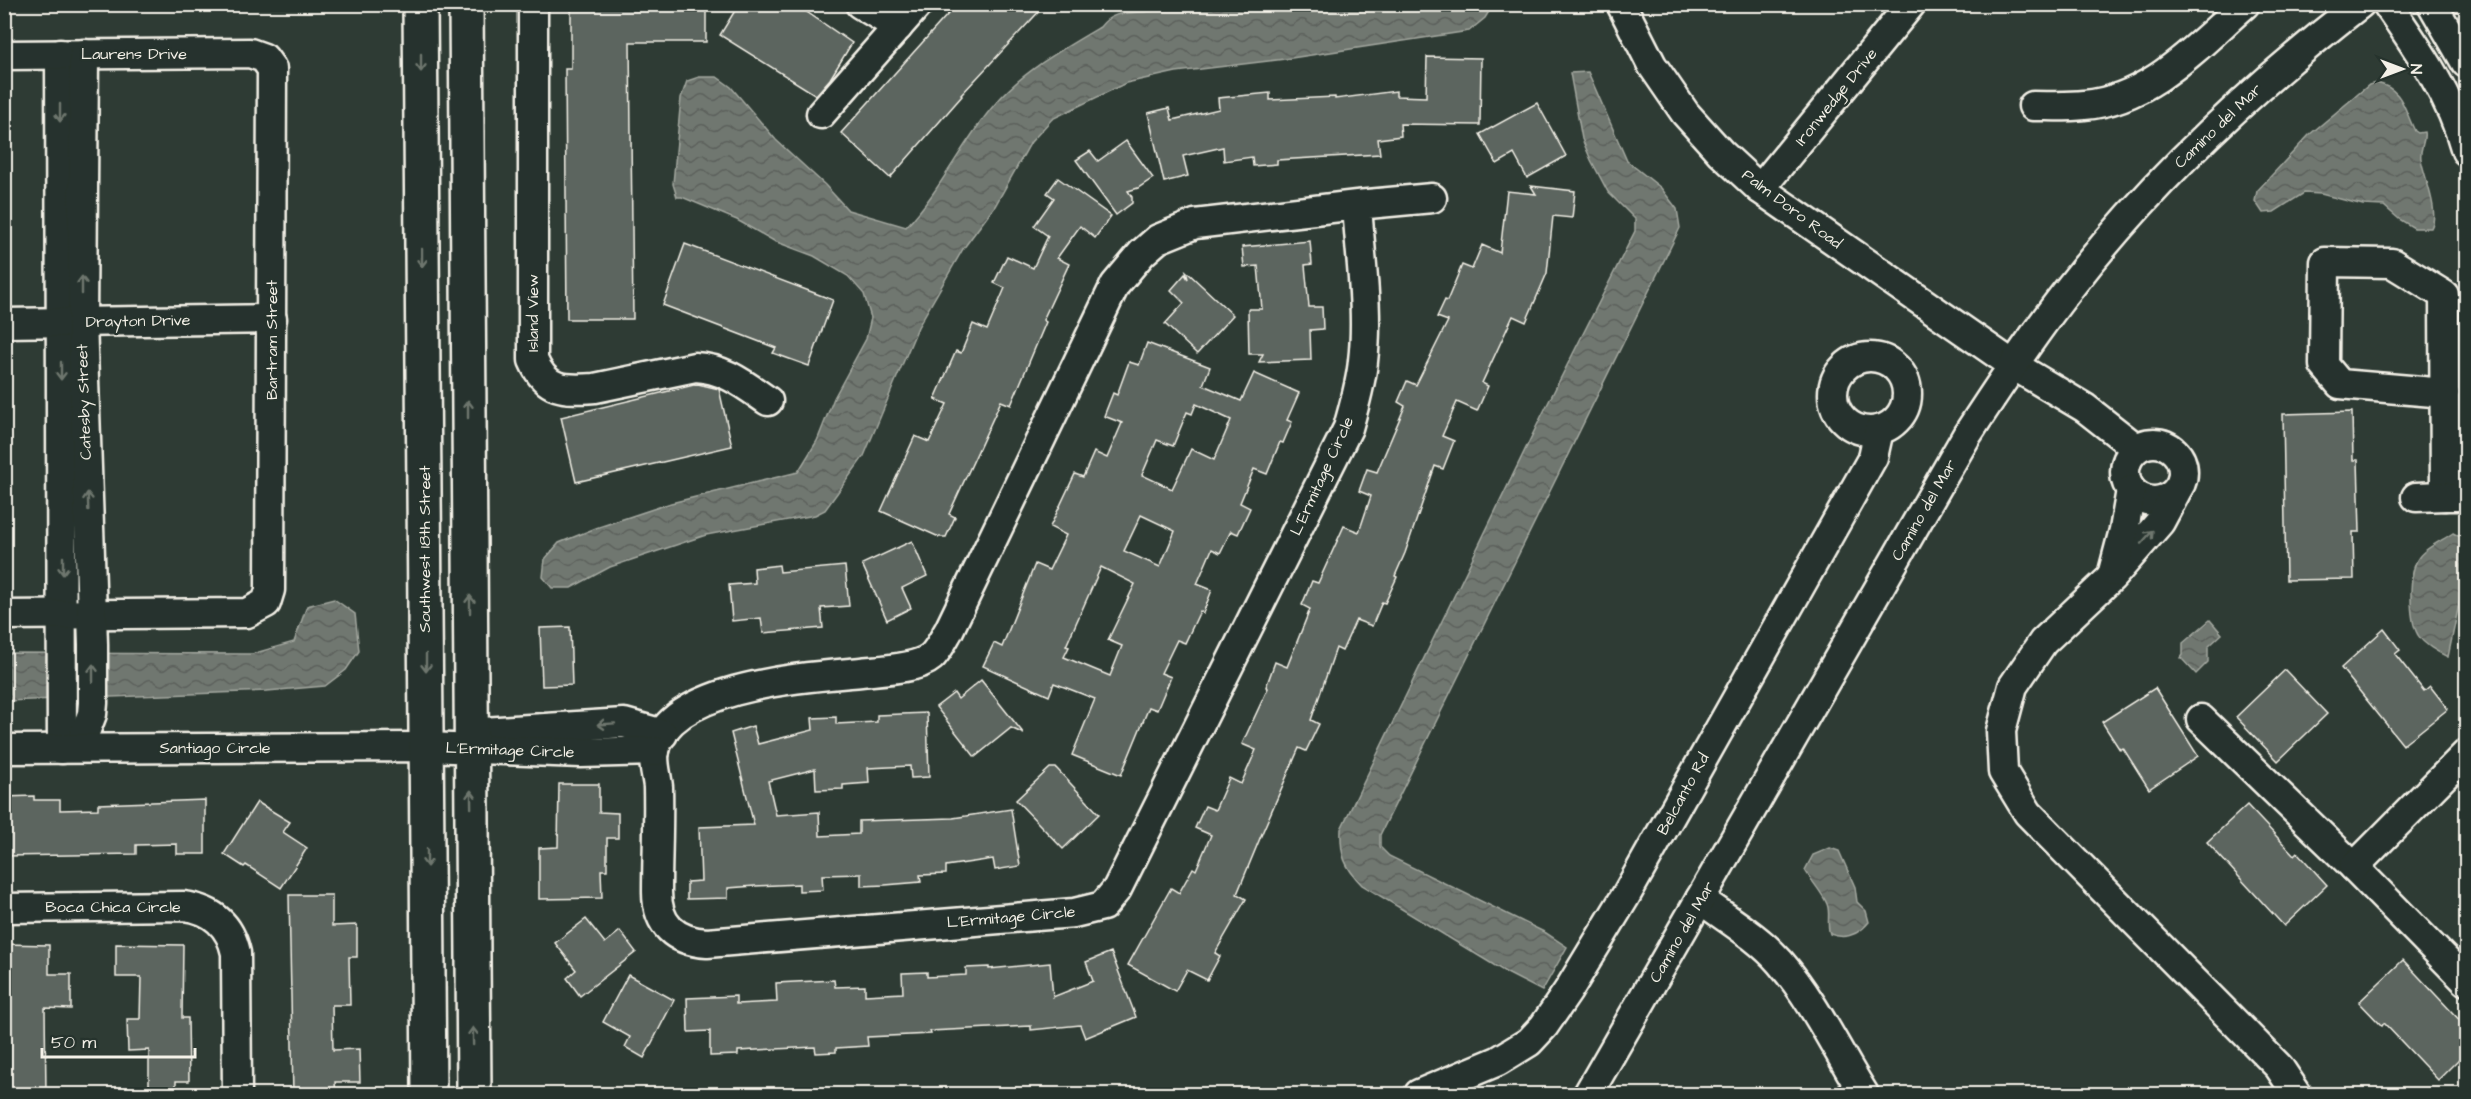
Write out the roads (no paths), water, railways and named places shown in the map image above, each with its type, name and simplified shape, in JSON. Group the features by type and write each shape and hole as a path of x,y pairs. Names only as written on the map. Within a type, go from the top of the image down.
{"main road":[{"name":"Southwest 18th Street","path":"420,4 429,1095"},
{"path":"466,4 474,1095"}],"street":[{"name":"Island View","path":"533,4 533,360 539,374 550,384 564,389 580,389 595,388 695,367 709,368 738,380 768,401"},
{"path":"860,4 898,27"},
{"path":"820,114 918,4"},
{"name":"Palm Doro Road","path":"1622,4 1652,65 1685,112 1721,153 1760,189 2013,364 2085,408 2136,448"},
{"name":"Ironwedge Drive","path":"1760,189 1911,4"},
{"path":"2033,106 2085,105 2117,98 2149,85 2245,4"},
{"name":"Camino del Mar","path":"1588,1095 1967,435 2013,364 2070,286 2125,220 2184,158 2245,98 2360,4"},
{"path":"2387,4 2423,57 2447,99 2466,151"},
{"path":"2432,4 2466,63"},
{"name":"Laurens Drive","path":"4,55 250,53 264,58"},
{"name":"Catesby Street","path":"71,749 63,704 63,614 71,322 72,54"},
{"name":"Bartram Street","path":"92,614 247,613 266,603 270,590 272,69 264,58"},
{"path":"659,742 668,725 697,704 753,686 778,680 890,669 914,664 931,657 949,630 1115,285 1142,253 1158,239 1195,224 1432,198"},
{"name":"L'Ermitage Circle","path":"426,747 471,741 592,753 659,742 657,906 667,926 678,936 692,942 707,943 1074,913 1103,906 1117,889 1348,428 1358,394 1364,360 1357,205"},
{"path":"2416,497 2456,496 2445,393 2444,295 2392,263 2325,262 2324,364 2340,384 2445,393"},
{"name":"Drayton Drive","path":"4,323 272,319"},
{"name":"Catesby Street","path":"71,322 93,644 92,714 71,749"},
{"name":"Belcanto Rd","path":"1419,1095 1498,1061 1529,1042 1544,1026 1625,897 1873,457 1879,430"},
{"path":"2176,492 2169,498 2152,502 2144,500 2131,490 2124,475 2125,465 2136,448 2154,442 2173,449 2183,465 2181,484 2160,522 2112,577 2043,642 2013,686 2001,731 2003,772 2028,813 2278,1066 2297,1095"},
{"path":"2112,577 2131,490"},
{"path":"4,615 92,614"},
{"path":"2201,719 2354,867 2466,981"},
{"name":"Santiago Circle","path":"4,749 426,747"},
{"path":"2354,867 2466,754"},
{"path":"1700,899 1779,961 1798,985 1864,1095"},
{"name":"Boca Chica Circle","path":"4,908 184,906 198,908 213,915 224,925 232,938 236,953 237,1095"}],"water":[{"path":"1179,5 1493,5 1485,18 1469,31 1285,59 1176,72 1126,83 1052,119 1031,142 995,206 963,249 918,327 864,456 825,510 815,515 706,535 610,567 571,588 552,588 543,577 545,559 559,543 671,503 798,472 817,441 834,398 866,339 871,318 864,294 848,276 814,256 774,241 737,220 677,197 673,184 681,98 687,81 699,77 717,77 731,87 776,140 825,185 848,210 906,227 930,198 983,119 1018,81 1044,61 1100,27 1111,17 1123,13 1151,11"},
{"path":"1588,72 1627,161 1661,188 1677,209 1680,228 1380,835 1380,847 1389,856 1546,933 1567,947 1542,991 1507,973 1362,885 1344,860 1341,829 1541,417 1635,231 1635,219 1608,192 1582,139 1570,73"},
{"path":"2376,83 2392,90 2397,95 2415,131 2424,132 2421,155 2433,204 2431,228 2414,228 2384,206 2363,205 2321,194 2304,193 2274,212 2263,213 2255,201 2257,191 2309,135 2369,85"},
{"path":"2453,533 2466,540 2466,571 2448,657 2427,645 2418,635 2411,608 2411,584 2415,564 2419,557 2430,547"},
{"path":"334,599 355,614 359,651 346,670 325,686 267,691 5,701 4,653 252,654 294,642 307,606"},
{"path":"2210,620 2222,634 2208,647 2208,662 2196,674 2181,658 2183,643"},
{"path":"1830,848 1839,851 1855,887 1857,902 1866,911 1869,922 1861,930 1847,936 1830,934 1827,904 1805,870 1813,855"}]}
